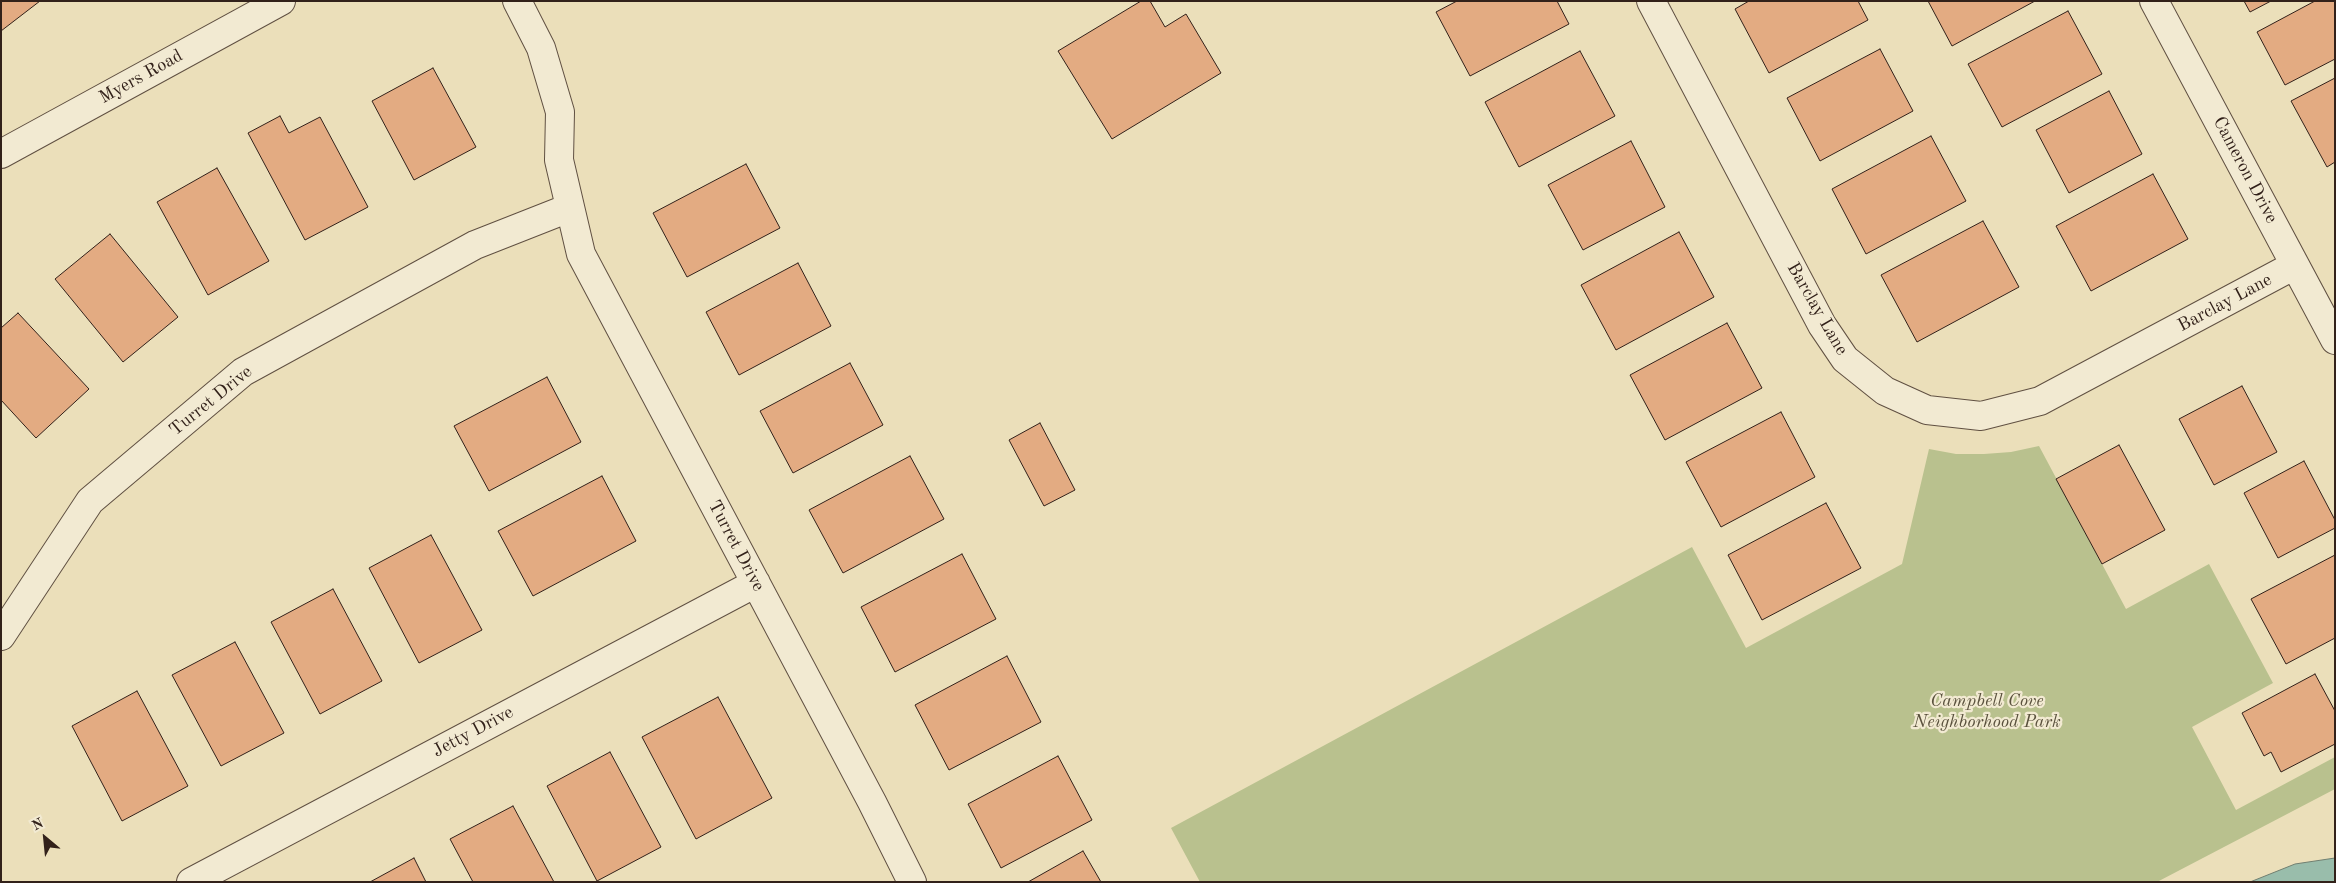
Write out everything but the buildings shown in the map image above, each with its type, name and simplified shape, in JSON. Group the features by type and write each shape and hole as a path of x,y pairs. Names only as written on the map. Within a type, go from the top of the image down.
{"street":[{"name":"Myers Road","path":"1,154 280,1"},
{"name":"Turret Drive","path":"517,1 541,48 560,112 559,160 581,254 912,882"},
{"name":"Barclay Lane","path":"1651,1 1822,325 1845,359 1886,391 1927,410 1981,416 2040,401 2295,265"},
{"name":"Cameron Drive","path":"2154,1 2335,340"},
{"name":"Turret Drive","path":"1,636 90,501 243,372 475,245 569,208"},
{"name":"Jetty Drive","path":"191,882 756,583"}],"green space":[{"name":"Campbell Cove Neighborhood Park","path":"2039,446 2126,609 2209,564 2273,683 2192,727 2236,810 2335,757 2335,789 2157,882 1200,882 1171,828 1692,547 1746,648 1902,564 1929,449 1956,454 1984,454 2011,452"}],"shaded area":[{"path":"2335,858 2335,882 2250,882 2295,864"}]}
